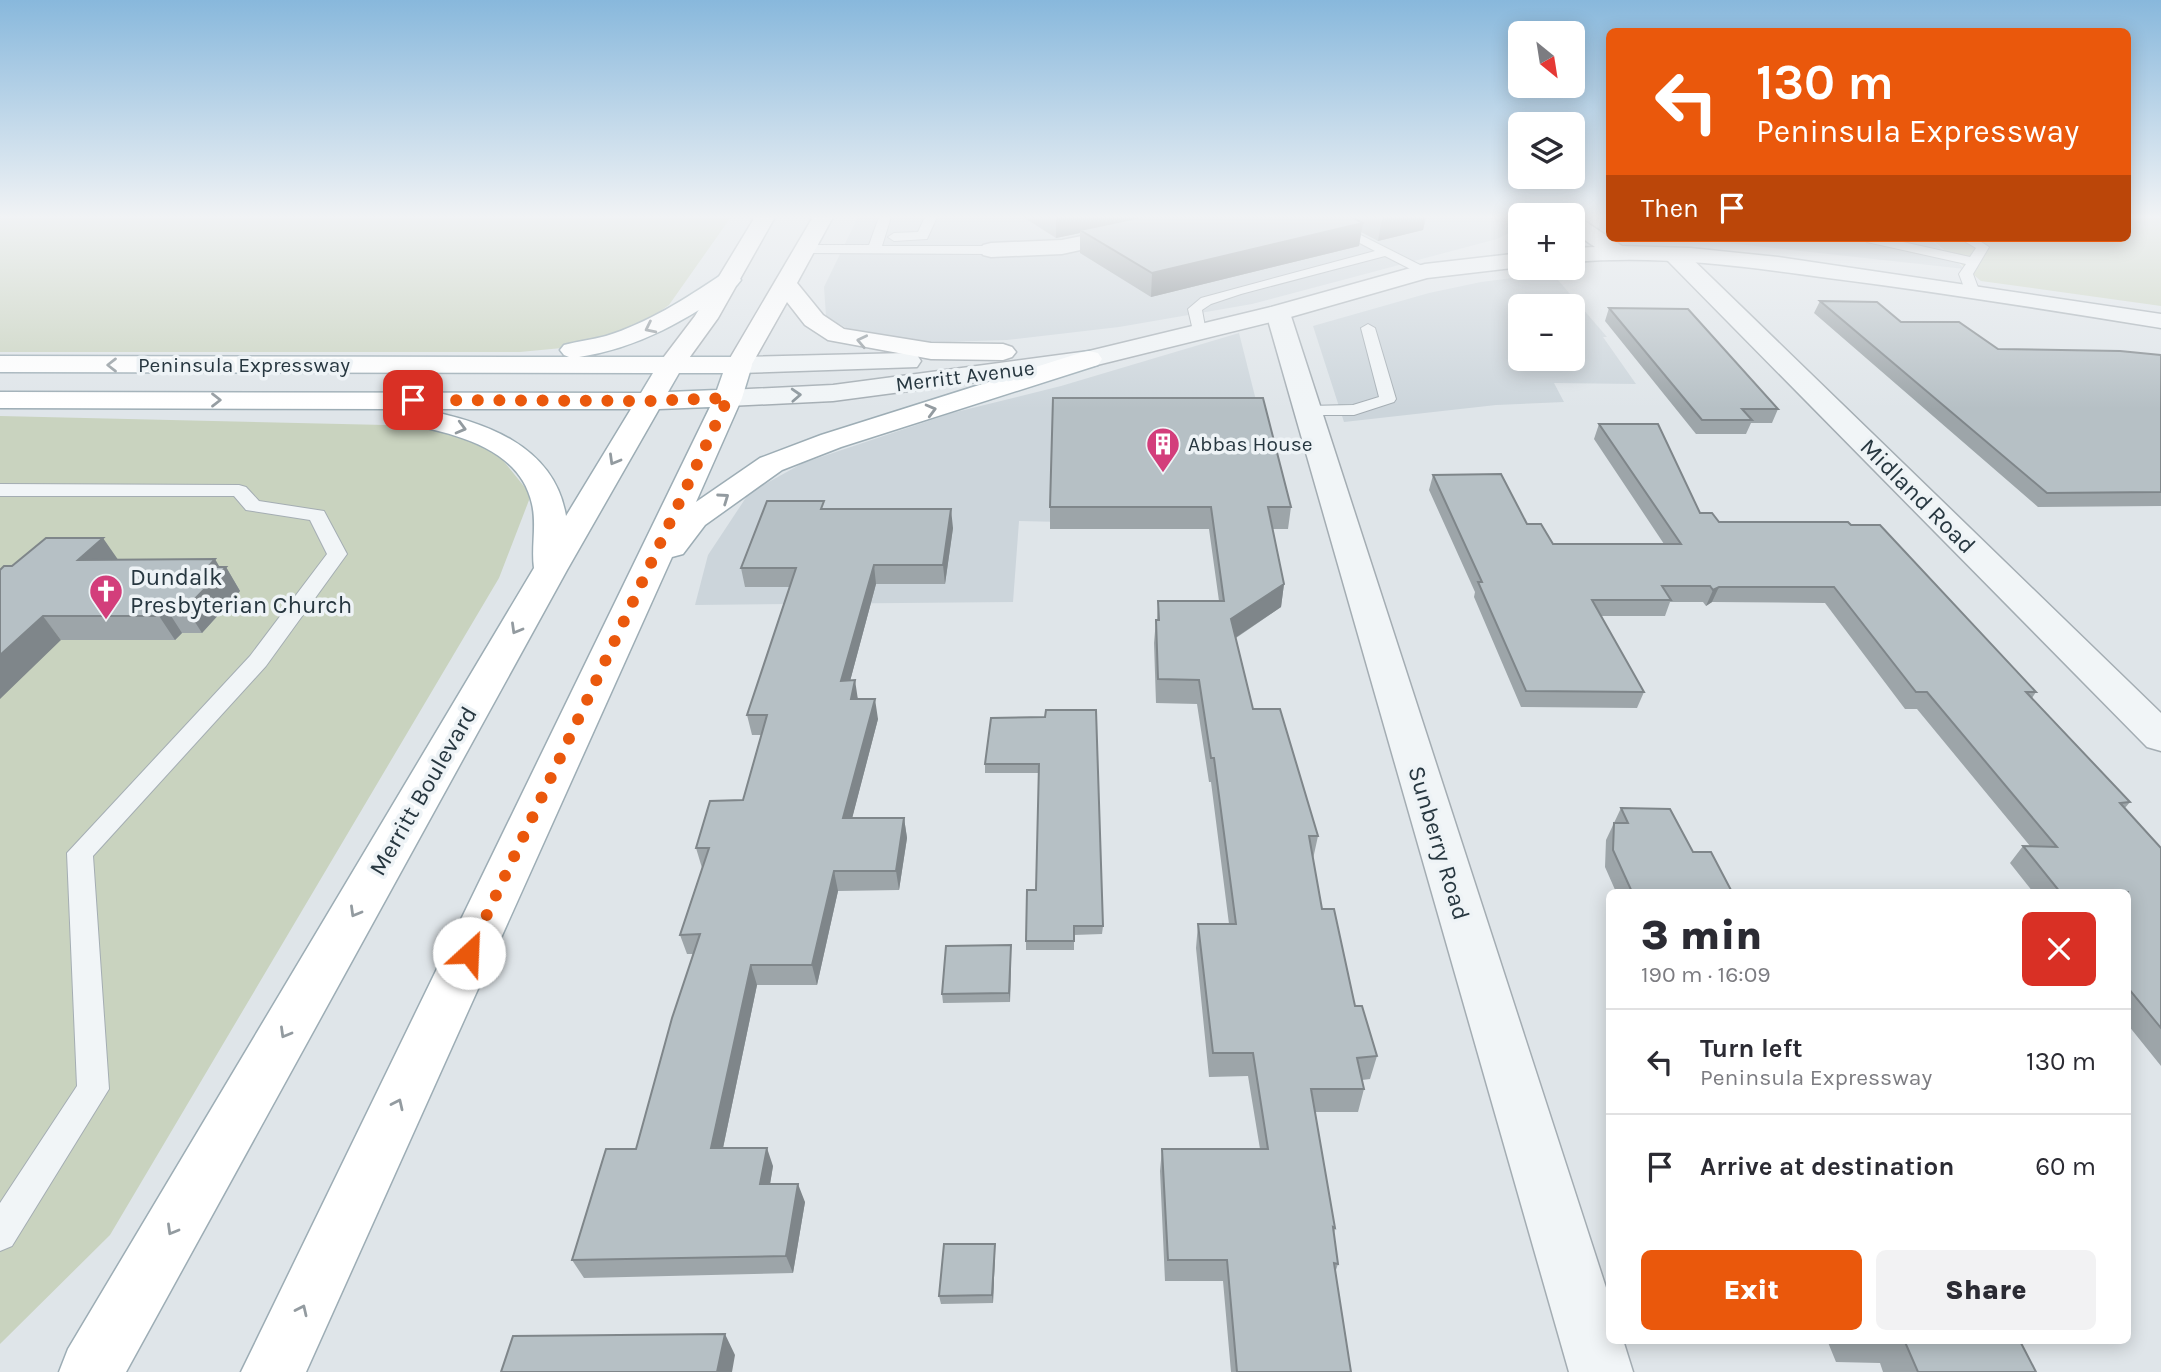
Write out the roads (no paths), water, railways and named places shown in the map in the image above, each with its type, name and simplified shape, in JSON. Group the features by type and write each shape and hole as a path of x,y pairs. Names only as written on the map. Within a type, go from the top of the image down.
{"main road":[{"path":"387,366 580,350 608,344 665,320 727,281"},
{"name":"Merritt Boulevard","path":"91,1372 648,401 728,281"},
{"path":"273,1372 644,582 728,398 739,365 788,281"},
{"path":"786,284 807,314 823,329 837,335 932,351 1003,352"},
{"path":"644,582 694,518 771,464 854,433 1089,359"},
{"name":"Peninsula Expressway","path":"0,364 739,365"},
{"name":"Peninsula Expressway","path":"0,400 648,401 728,398"},
{"path":"322,400 427,419 474,431 502,444 539,480 546,496 551,520 550,570"}],"street":[{"name":"Merritt Avenue","path":"728,398 833,393 1089,359 1278,313 1390,281"},
{"name":"Midland Road","path":"1700,281 2161,737"},
{"path":"1904,281 2161,320"},
{"name":"Sunberry Road","path":"1278,313 1601,1372"},
{"name":"Merritt Avenue","path":"739,365 888,363 1199,332"}],"lane":[{"path":"1199,332 1195,309 1206,301 1280,281"},
{"path":"1969,281 1972,290"},
{"path":"1307,411 1353,410 1388,399 1367,328"},
{"path":"0,490 239,491 253,506 317,515 337,554 258,661 80,853 93,1089 0,1234"}],"place":[{"name":"Abbas House","path":"1163,474"},
{"name":"Dundalk Presbyterian Church","path":"106,621"}]}
